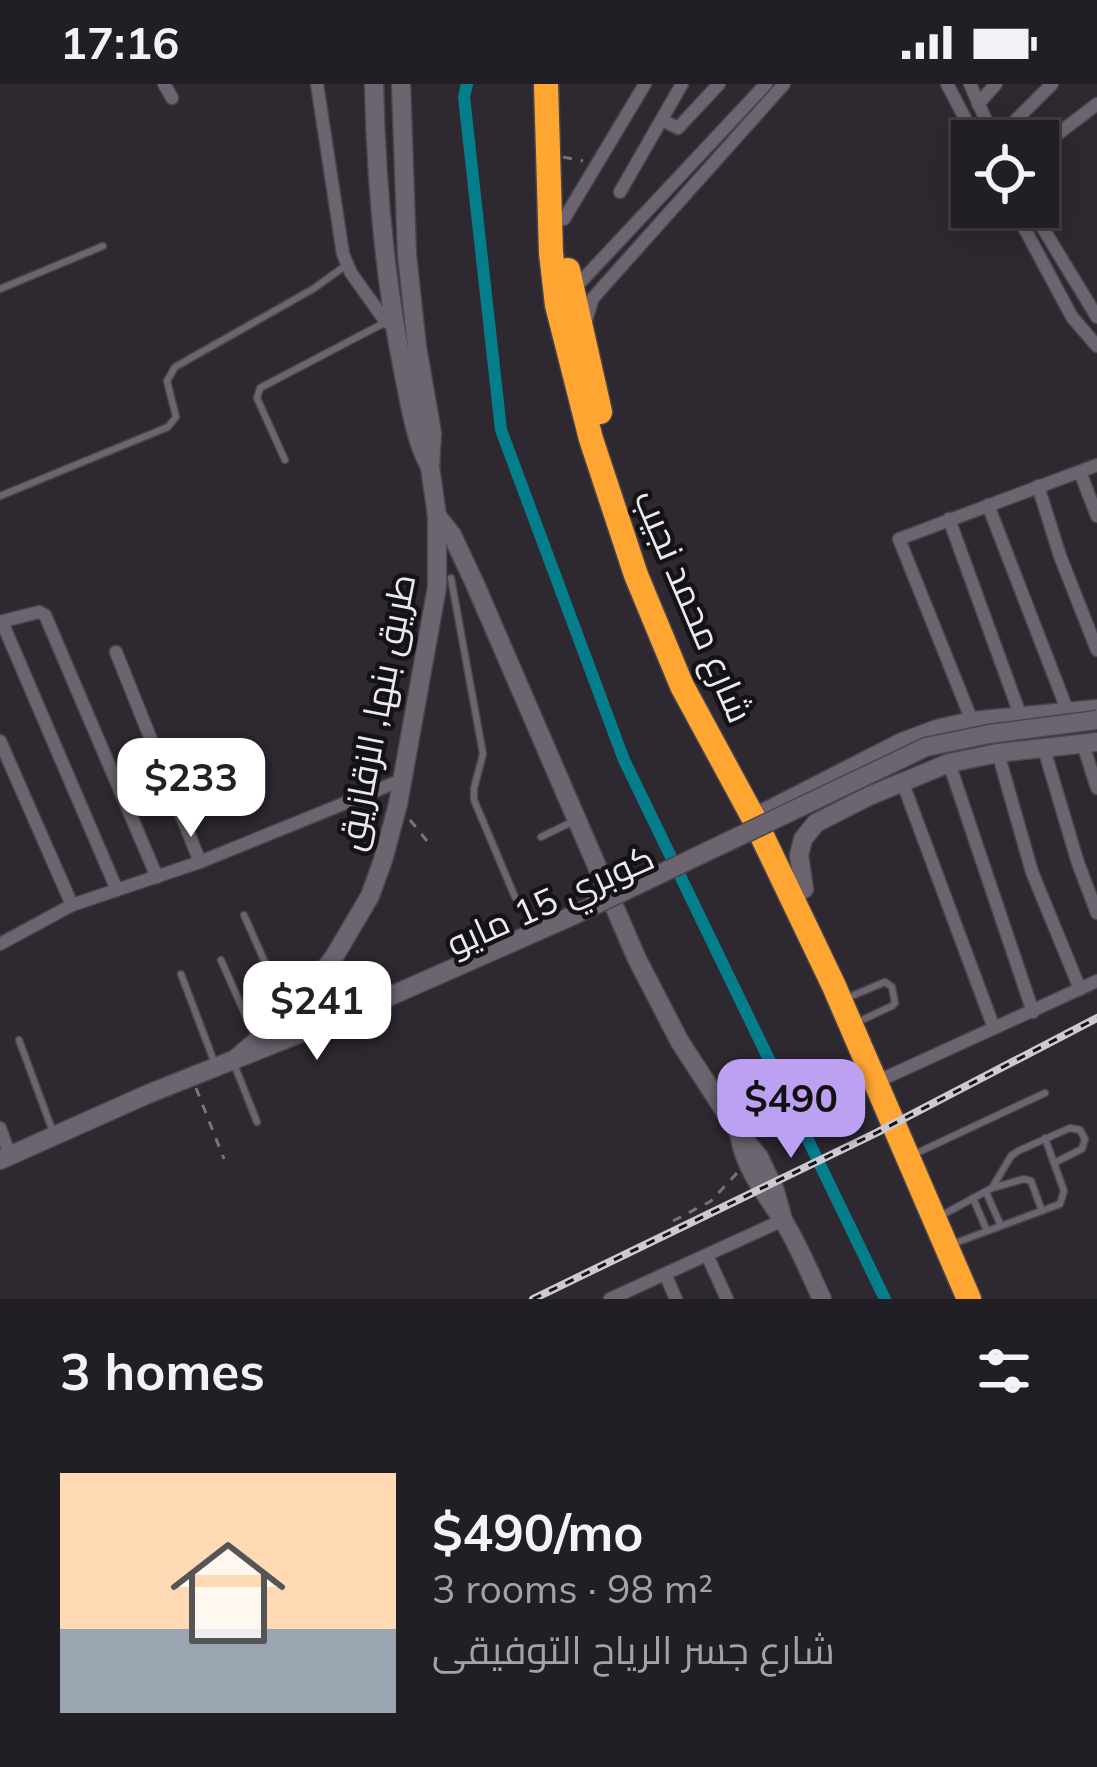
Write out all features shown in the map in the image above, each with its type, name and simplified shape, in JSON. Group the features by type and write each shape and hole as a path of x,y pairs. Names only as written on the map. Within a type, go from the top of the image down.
{"highway":[{"name":"شارع محمد نجيب","path":"554,90 572,291 648,586 712,722 804,889 899,1120"},
{"name":"شارع محمد نجيب","path":"554,90 551,253 557,304 591,439 682,686 847,998 864,1019 899,1120"},
{"path":"899,1120 919,1152 946,1213 952,1245 982,1299"},
{"path":"899,1120 952,1245 969,1299"}],"main road":[{"name":"طريق بنها, الزقازيق","path":"374,84 390,321 416,434 430,467"},
{"name":"طريق بنها, الزقازيق","path":"5,1158 225,1064 261,1044 334,957 370,896 398,804 444,583 430,467 432,433 414,318 404,208 401,84"},
{"path":"437,516 452,535 475,584 637,958 667,1018 772,1182 783,1220 818,1298"},
{"path":"444,583 459,578 475,584"},
{"path":"763,813 937,729 1097,709"},
{"name":"كوبري 15 مايو","path":"261,1044 357,1016 926,747 1097,720"},
{"path":"804,889 799,854 816,824 949,763 1092,739"},
{"name":"كوبري 15 مايو","path":"261,1044 294,1042 570,929 927,758 978,746 1092,739"},
{"path":"303,997 307,1014 322,1024"},
{"path":"739,1133 750,1167 783,1220"}],"street":[{"path":"164,84 172,98"},
{"path":"317,84 347,265 390,321 414,318"},
{"path":"564,219 645,84"},
{"path":"620,192 682,84"},
{"path":"662,120 678,128 719,84"},
{"path":"572,291 766,84"},
{"path":"583,340 593,298 784,84"},
{"path":"947,84 966,120"},
{"path":"970,84 985,120"},
{"path":"978,104 996,84"},
{"path":"1016,120 1052,84"},
{"path":"1059,133 1097,104"},
{"path":"1024,228 1072,317 1097,346"},
{"path":"1042,228 1094,310 1072,317"},
{"path":"1031,242 1046,235"},
{"path":"972,722 899,540 1097,465"},
{"path":"1080,472 1097,516"},
{"path":"1038,486 1097,650"},
{"path":"988,505 1068,712"},
{"path":"950,519 1021,717"},
{"path":"118,890 1,622 39,612 44,616 157,877"},
{"path":"116,652 200,862"},
{"path":"1092,739 1097,788"},
{"path":"0,741 72,905"},
{"path":"1044,749 1097,913"},
{"path":"998,754 1032,872 1080,989"},
{"path":"949,763 1033,1012"},
{"path":"0,944 72,905 200,862 402,780"},
{"path":"902,781 994,1028"},
{"path":"887,1077 1097,981"},
{"path":"0,1128 5,1158"},
{"path":"610,1299 632,1294 783,1220"},
{"path":"707,1255 728,1299"},
{"path":"665,1274 676,1299"}],"lane":[{"path":"0,290 104,246"},
{"path":"0,496 169,427 176,417 167,381 175,367 314,289 347,265"},
{"path":"285,460 257,398 260,388 390,321"},
{"path":"444,583 484,754 474,800 515,897"},
{"path":"542,837 577,820"},
{"path":"244,915 288,1014"},
{"path":"221,960 261,1044"},
{"path":"181,974 257,1122"},
{"path":"847,998 885,982 895,994 892,1006 864,1019"},
{"path":"19,1040 54,1136"},
{"path":"919,1152 1045,1093"},
{"path":"989,1190 1014,1153 1046,1138 1080,1130 1085,1139 1078,1153 1054,1162"},
{"path":"952,1245 1060,1204 1064,1198 1046,1138"},
{"path":"946,1213 989,1190 1024,1179 1031,1181 1042,1211"},
{"path":"989,1190 1001,1226"},
{"path":"973,1198 987,1232"}],"path":[{"path":"562,157 599,164"},
{"path":"398,804 431,847"},
{"path":"192,1077 224,1160"},
{"path":"673,1221 711,1201 736,1174 750,1167"}],"waterway":[{"path":"467,84 464,97 501,430 624,760 885,1299"}],"railway":[{"path":"533,1299 876,1133 1097,1018"}]}
